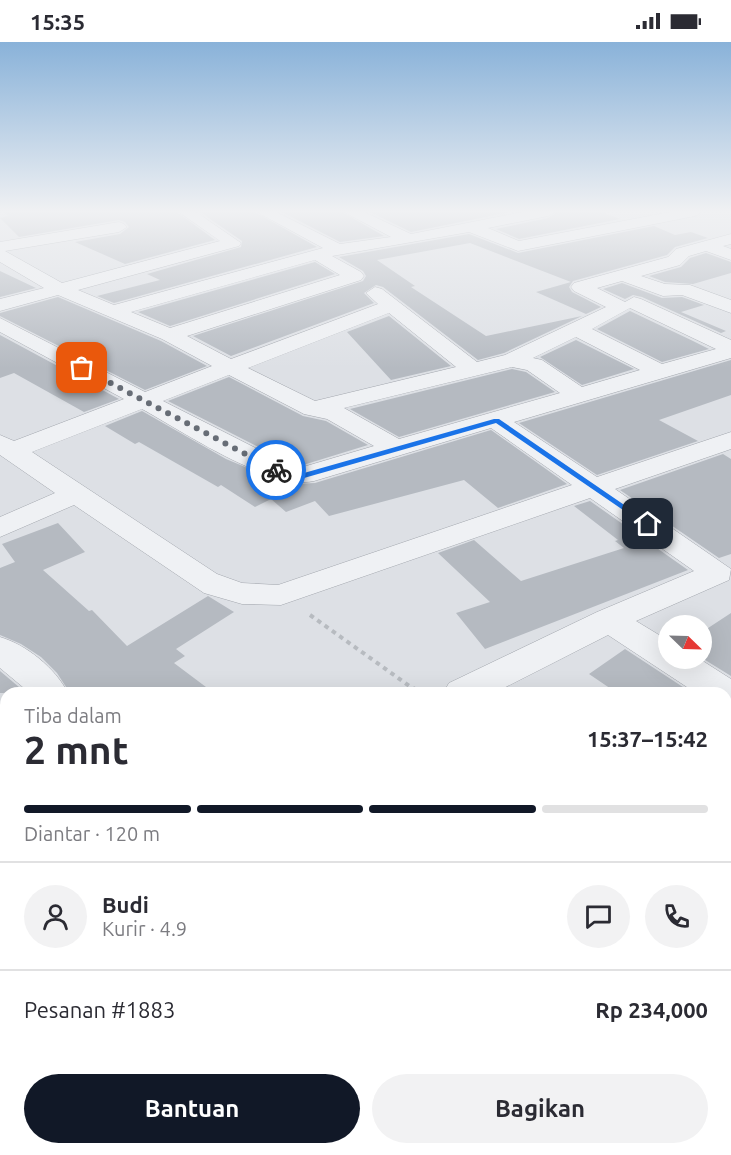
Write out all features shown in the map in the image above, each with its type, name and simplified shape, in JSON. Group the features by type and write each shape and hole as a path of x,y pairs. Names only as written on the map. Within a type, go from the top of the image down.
{"street":[{"path":"15,264 57,288 169,335 312,409 334,413 397,449"},
{"path":"0,305 150,264"},
{"path":"113,311 285,264"},
{"path":"334,264 355,276 472,369"},
{"path":"665,264 580,287 632,302 731,349"},
{"path":"169,335 355,276"},
{"path":"626,276 663,290 684,289 731,306"},
{"path":"312,409 512,360 632,302"},
{"path":"6,447 141,401 391,306"},
{"path":"0,324 141,401 284,473 304,475 497,421 731,349"},
{"path":"577,329 660,372"},
{"path":"512,360 534,365 580,396"},
{"path":"497,421 727,573"},
{"path":"6,447 224,591 237,594 281,595 731,440"},
{"path":"0,528 76,494"},
{"path":"474,687 609,620 727,573"},
{"path":"609,620 658,651"},
{"path":"0,649 44,683 46,687"},
{"path":"687,669 714,687"}],"path":[{"path":"281,595 411,687"}],"building":[{"path":"182,264 256,264 114,303 97,296 160,280 147,274"},
{"path":"308,264 318,264 335,274 170,326 138,312"},
{"path":"351,264 383,264 415,286 411,287 486,336 582,316 504,353 478,360 383,287 376,285 364,293 374,303 231,356 193,336 363,281 366,276 363,271"},
{"path":"524,264 635,264 573,281 569,287 572,292 601,307 586,314 536,292 571,282"},
{"path":"684,264 731,264 731,273 693,284 665,282 649,276 681,267"},
{"path":"0,271 36,288 0,297"},
{"path":"622,283 662,298 682,297 704,305 681,312 726,331 721,333 642,297 633,295 625,299 603,289"},
{"path":"58,297 161,341 207,366 145,390 0,316 0,313"},
{"path":"630,311 709,349 662,362 597,329"},
{"path":"389,316 451,366 391,380 347,332"},
{"path":"0,335 119,399 84,412 14,373 0,378"},
{"path":"576,340 634,369 582,385 540,357"},
{"path":"731,360 731,395 659,420 698,441 597,475 519,423"},
{"path":"512,369 526,372 555,392 399,437 350,409"},
{"path":"229,377 303,416 326,421 368,445 303,465 290,463 168,401"},
{"path":"142,411 226,459 274,479 295,484 315,483 491,430 567,484 498,508 464,480 329,516 315,501 286,512 271,499 255,507 221,485 218,487 139,442 135,444 105,426"},
{"path":"723,454 731,459 731,554 719,558 620,490"},
{"path":"590,501 688,570 485,649 456,613 490,602 438,553 474,540 521,581 624,548 615,541 618,540 574,506"},
{"path":"58,523 85,552 43,570 89,611 92,610 127,646 208,596 234,612 176,649 185,656 174,663 206,687 66,687 57,673 41,657 21,644 0,635 0,568 15,562 2,544"},
{"path":"731,613 731,676 712,664 712,625"},
{"path":"625,649 683,687 608,687 589,674"},
{"path":"0,671 19,687 0,687"}],"way so far":[{"path":"82,368 276,470"}],"route":[{"path":"276,470 304,475 497,421 648,524"}]}
